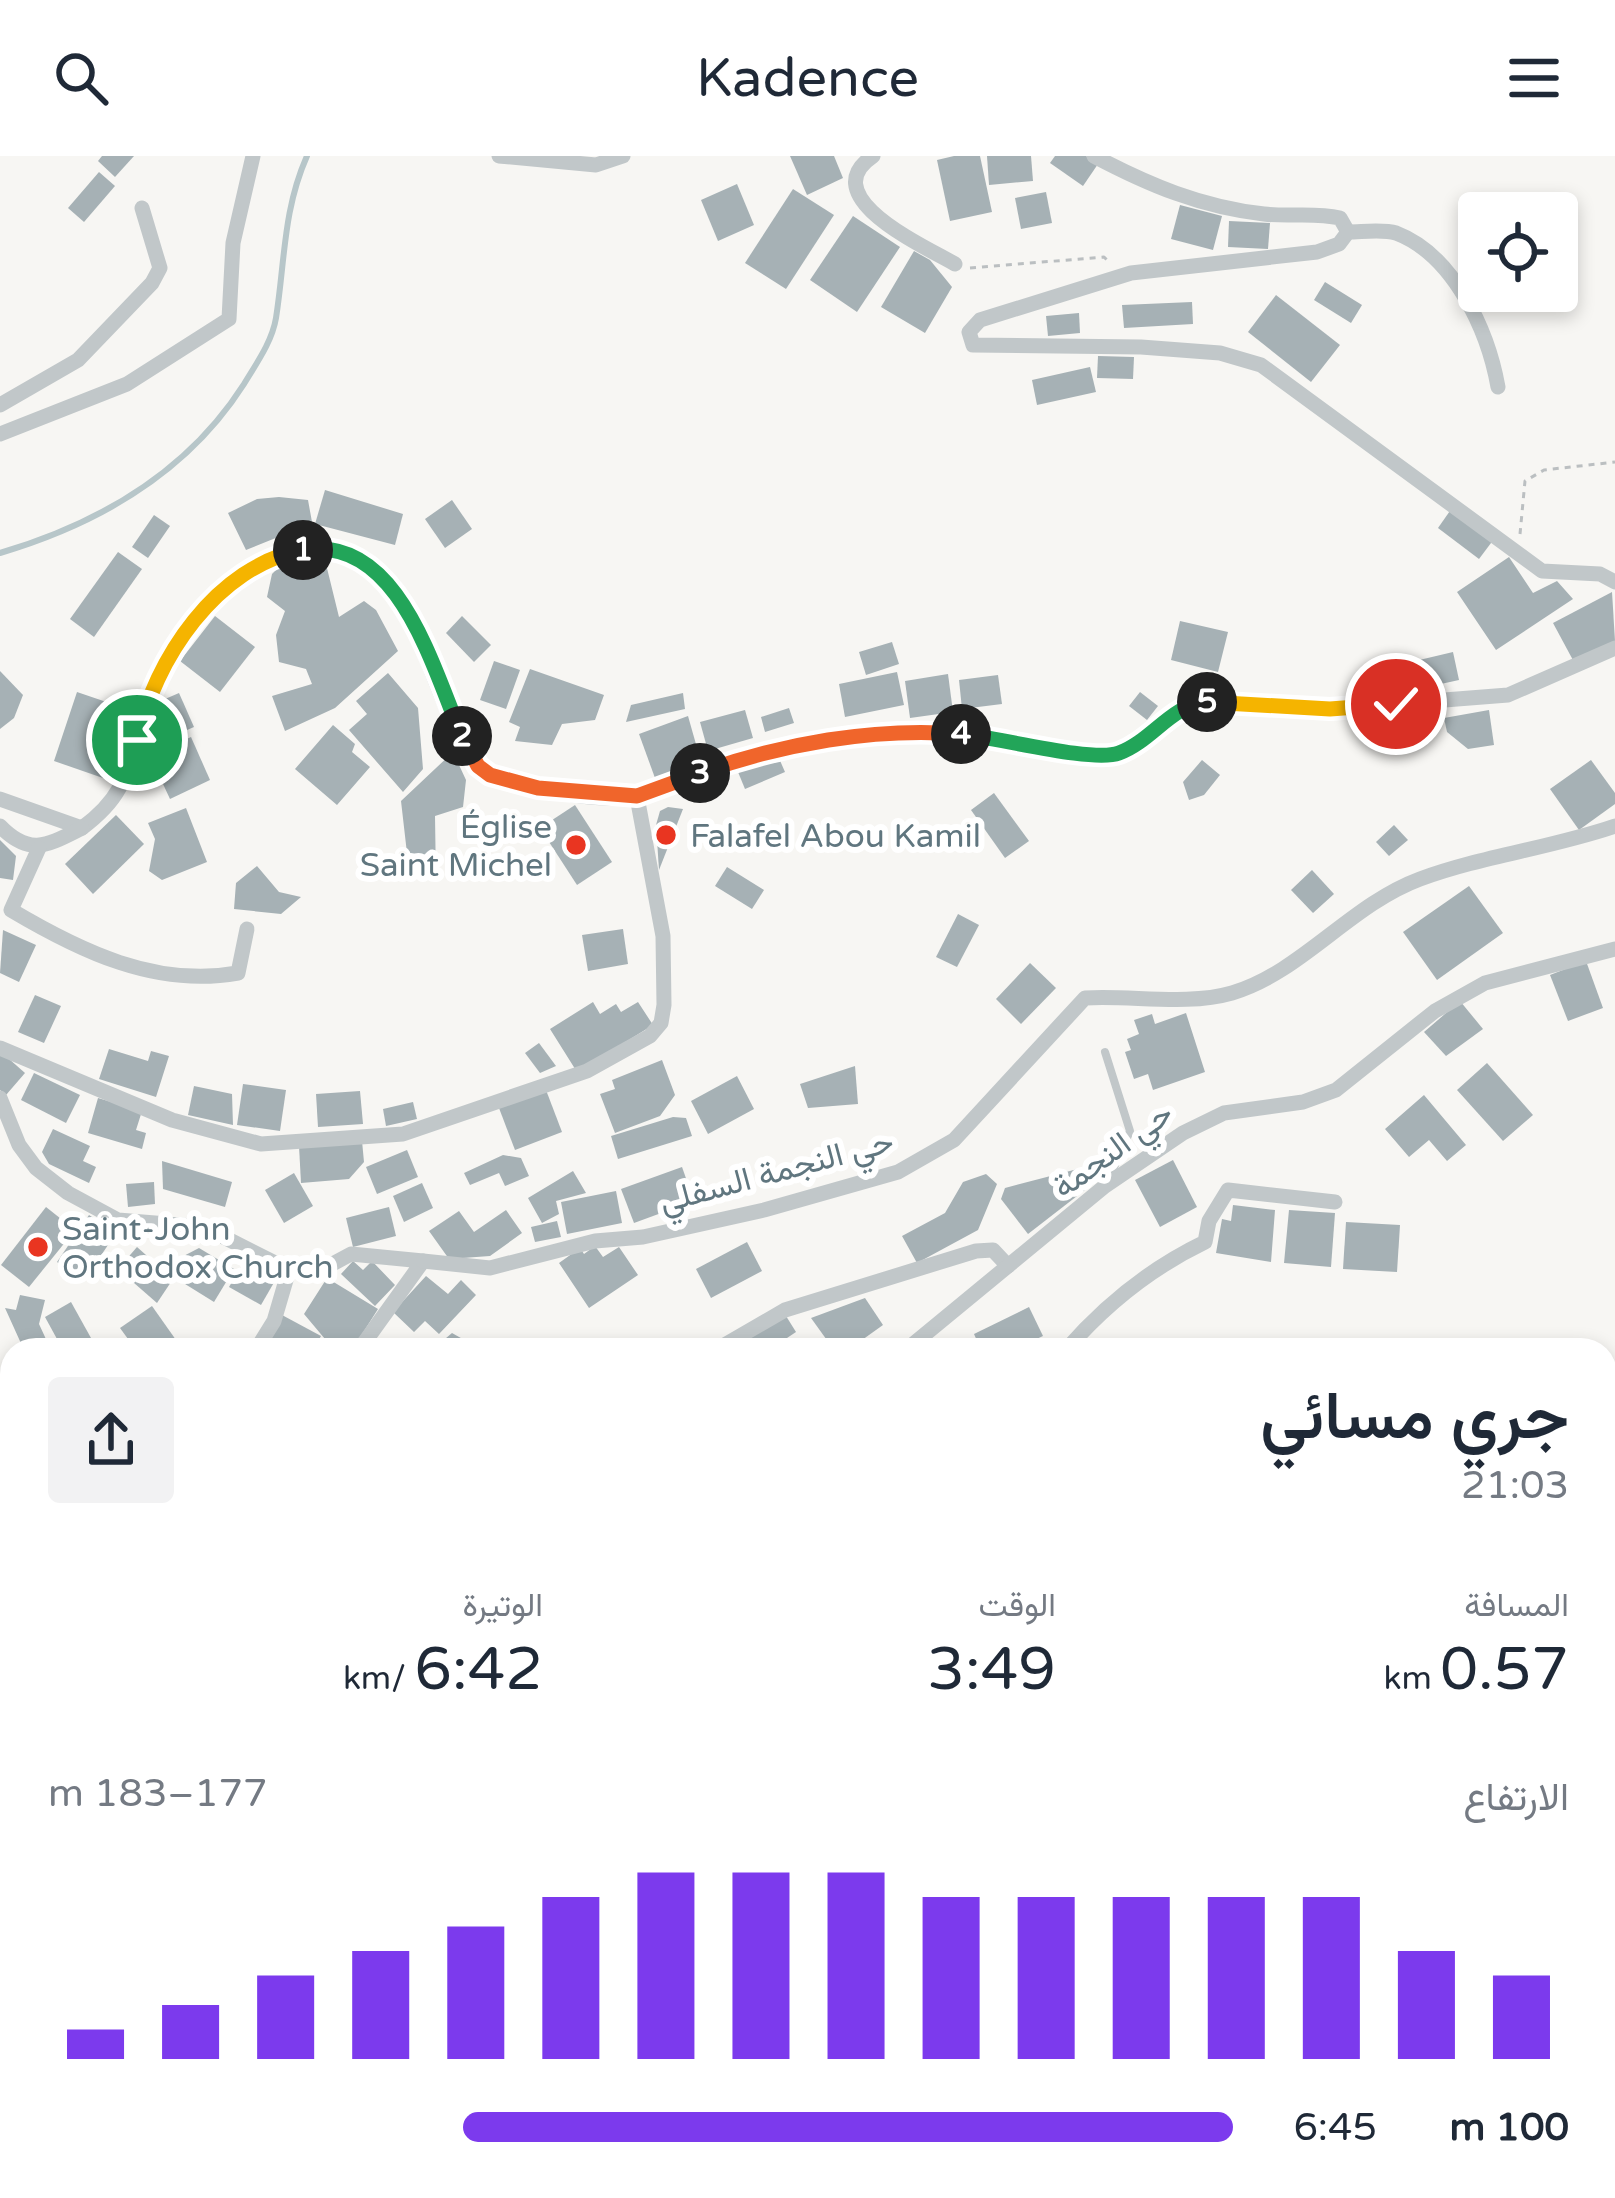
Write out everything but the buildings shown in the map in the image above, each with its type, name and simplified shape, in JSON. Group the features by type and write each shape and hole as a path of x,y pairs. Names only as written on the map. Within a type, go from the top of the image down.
{"street":[{"path":"0,434 127,385 229,319 233,242 253,156"},
{"path":"499,156 596,165 623,156"},
{"path":"1094,156 1184,198 1268,214 1321,214 1340,218 1348,232"},
{"path":"867,158 859,195 867,211 955,264"},
{"path":"0,404 78,360 152,283 160,268 142,208"},
{"path":"1348,232 1339,244 1317,252 1121,276 980,320 969,332 970,341 980,348 1141,346 1220,352 1262,365 1542,571 1600,574 1615,582"},
{"path":"1348,232 1396,233 1453,275 1491,348 1498,387"},
{"path":"0,826 16,843 39,848 82,828 119,796 145,706 181,638 208,606 256,568 316,548 359,559 390,586 478,766 538,788 637,796 761,751 904,733 996,737 1103,758 1135,746 1188,705 1201,702 1330,709 1508,695 1615,648"},
{"path":"0,1048 172,1120 261,1144 403,1134 587,1071 650,1036 661,1023 663,936 637,796"},
{"path":"0,799 82,828"},
{"name":"حي النجمة السفلي","path":"289,1270 322,1269 351,1255 490,1268 595,1241 643,1237 764,1210 898,1172 955,1140 1085,998 1230,994 1269,977 1355,911 1420,878 1551,848 1615,826"},
{"path":"39,848 11,910 70,945 134,968 211,978 238,973 247,929"},
{"name":"حي النجمة","path":"921,1338 1105,1186 1202,1122 1303,1102 1336,1090 1435,1011 1485,982 1615,949"},
{"path":"0,1098 26,1156 96,1211 133,1224 204,1227 289,1270 274,1321 263,1338"},
{"path":"1077,1338 1110,1303 1172,1258 1205,1242 1209,1221 1228,1190 1335,1202"},
{"path":"743,1338 785,1310 976,1251 993,1250 1008,1266"},
{"path":"368,1338 423,1262"}],"lane":[{"path":"1105,1052 1130,1132 1105,1186"}],"path":[{"path":"955,264 1019,268 1104,257 1121,276"},
{"path":"1518,554 1525,481 1544,470 1615,462"}],"waterway":[{"path":"0,553 72,527 138,491 196,443 221,415 258,361 274,327 289,216 307,156"}],"place":[{"name":"Falafel Abou Kamil","path":"666,835"},
{"name":"Église Saint Michel","path":"576,845"},
{"name":"Saint-John Orthodox Church","path":"38,1247"}],"route":[{"path":"137,740 159,675 208,606 256,568 316,548 339,550 359,559 390,586 478,766 490,775 538,788 637,796 761,751 904,733 996,737 1103,758 1135,746 1188,705 1201,702 1330,709 1396,704"}]}
